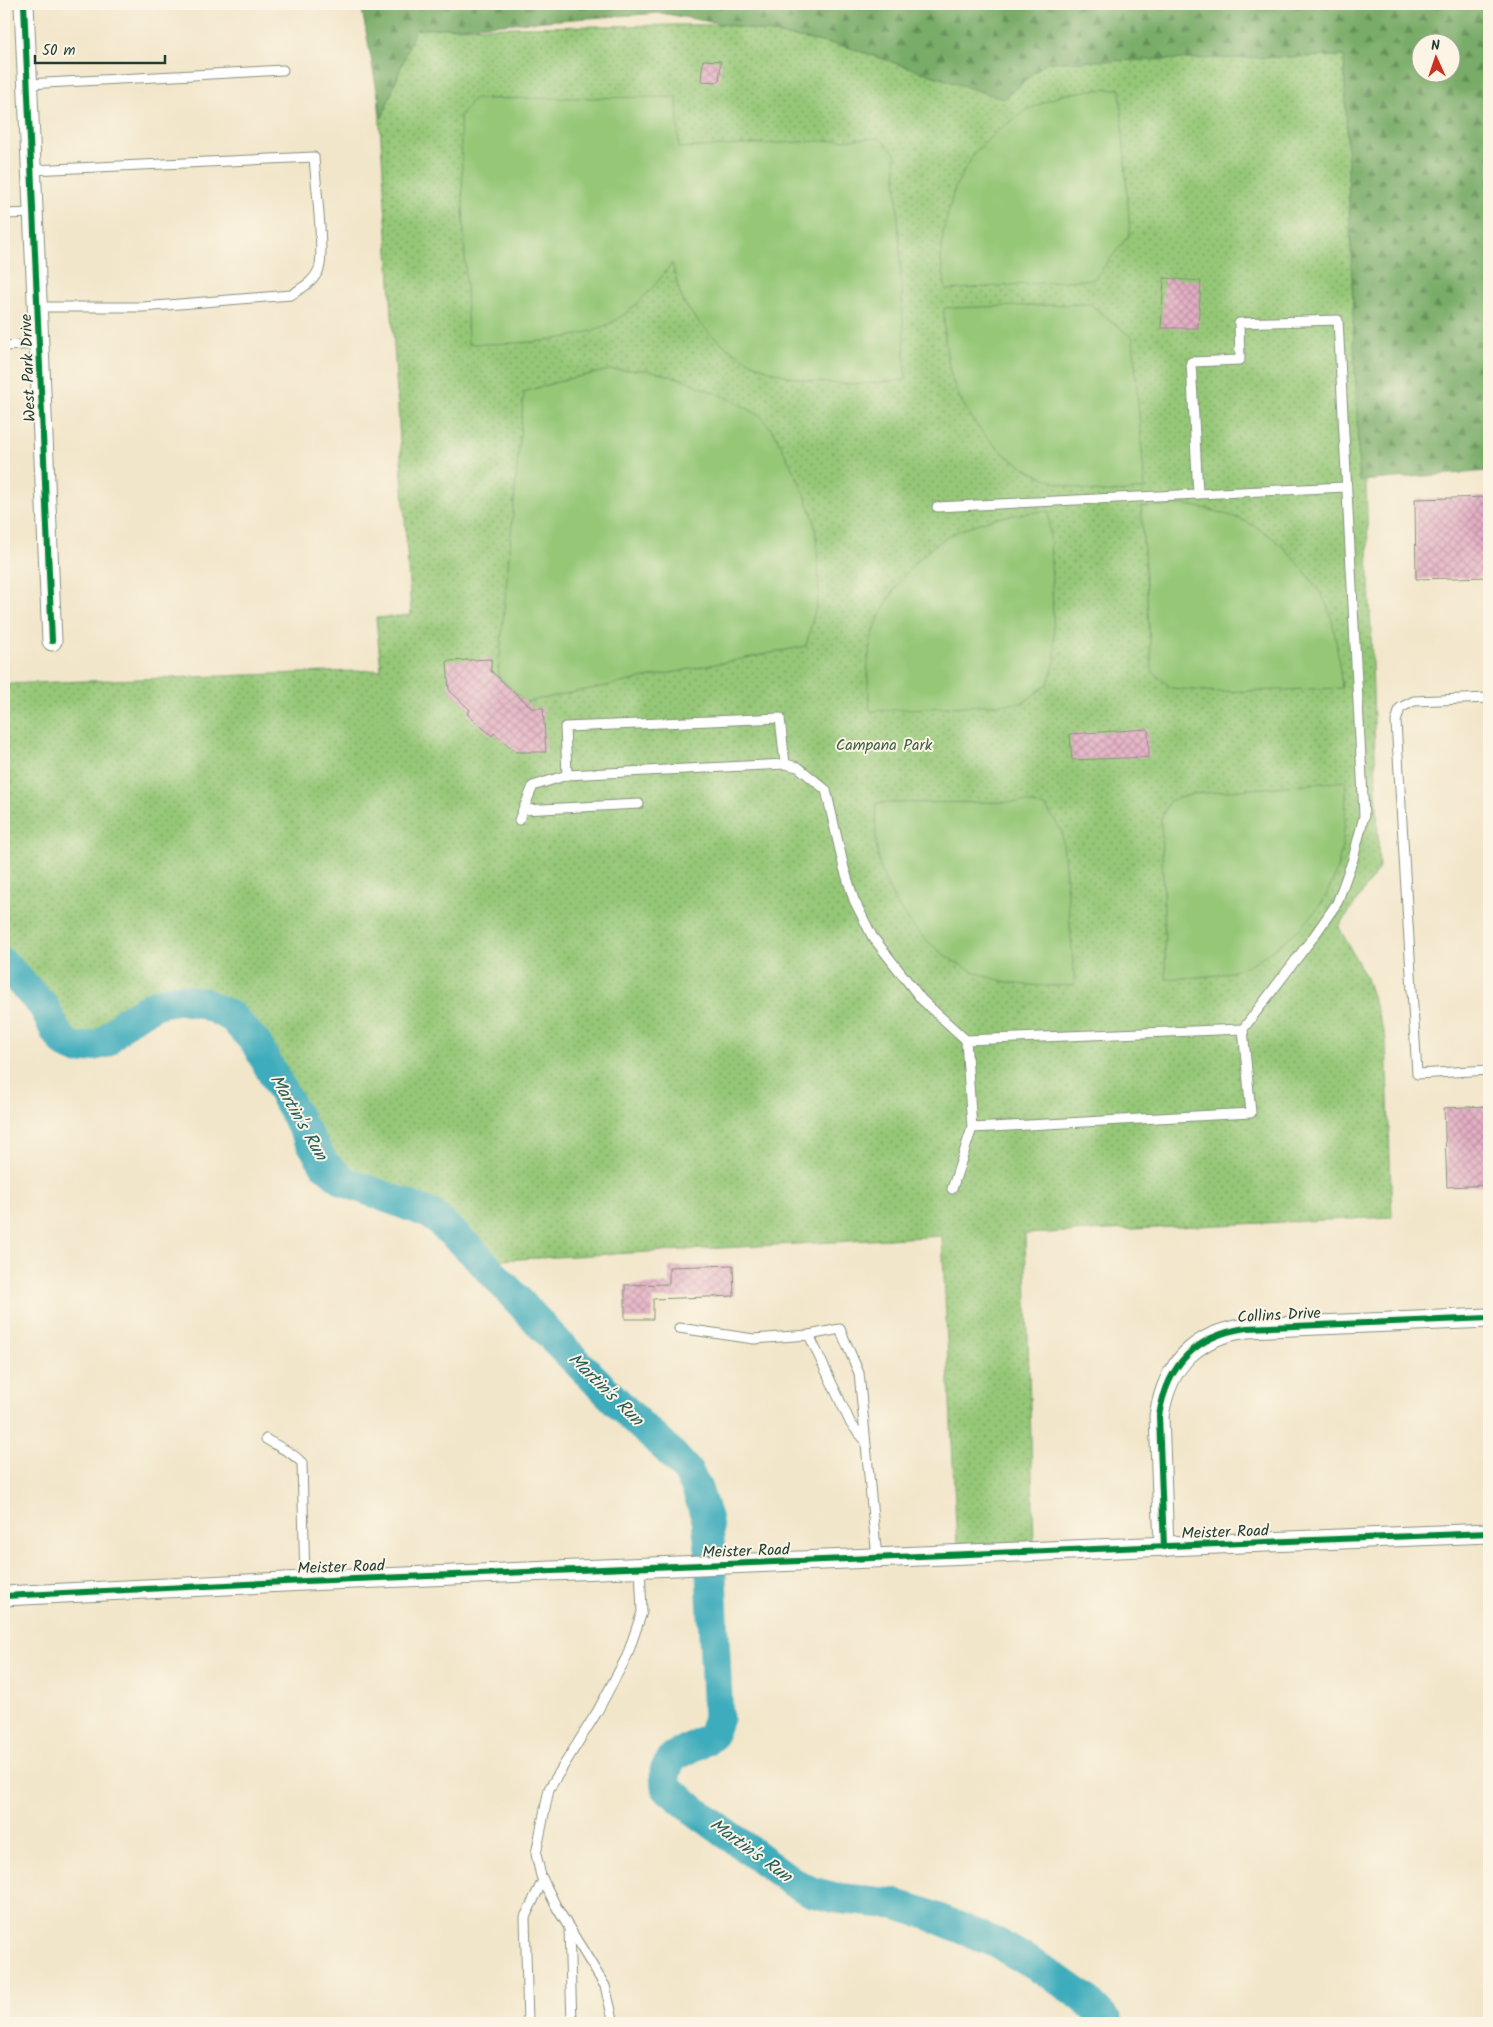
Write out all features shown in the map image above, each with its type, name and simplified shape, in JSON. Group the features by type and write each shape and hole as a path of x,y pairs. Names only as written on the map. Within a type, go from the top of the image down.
{"street":[{"name":"West Park Drive","path":"24,4 52,641"},
{"name":"Collins Drive","path":"1164,1547 1159,1416 1166,1385 1183,1358 1195,1347 1231,1330 1247,1328 1489,1318"},
{"name":"Meister Road","path":"4,1596 305,1581 1489,1533"}],"lane":[{"path":"27,84 283,70"},
{"path":"32,170 314,157 320,241 320,267 312,281 291,294 143,307 38,307"},
{"path":"4,214 34,213"},
{"path":"972,1128 1250,1113 1243,1029 1337,903 1353,859 1364,816 1338,320 1239,323 1240,360 1191,362 1198,494"},
{"path":"4,346 40,344"},
{"path":"937,507 1346,487"},
{"path":"1489,698 1414,701 1400,708 1396,722 1416,1074 1489,1070"},
{"path":"567,775 565,727 780,718 785,764"},
{"path":"518,820 533,786 567,775 785,764 798,766 826,790 844,868 854,900 872,936 922,1000 966,1040 972,1128 952,1189"},
{"path":"523,810 639,804"},
{"path":"966,1040 1243,1029"},
{"path":"679,1328 754,1339 809,1335 840,1329 860,1372 877,1558"},
{"path":"809,1335 851,1424 865,1440"},
{"path":"266,1438 281,1449 296,1456 302,1463 305,1581"},
{"path":"614,2023 605,1986 569,1928 543,1880 536,1854 549,1789 597,1712 627,1656 642,1612 640,1567"},
{"path":"528,2023 525,1918 543,1880"},
{"path":"569,1928 572,2023"}],"green space":[{"path":"361,4 1489,4 1489,471 1359,481 1344,56 1047,62 1003,99 844,46 661,13 415,30 382,118"},
{"name":"Campana Park","path":"1350,16 1379,868 1339,927 1366,978 1386,1038 1392,1217 1025,1234 1034,1542 957,1546 942,1236 482,1261 431,1214 346,1182 325,1165 256,1043 232,1017 203,1003 178,999 158,1003 127,1020 104,1043 78,1049 66,1044 56,1032 44,1007 4,964 4,684 381,670 376,618 411,615 374,29"},
{"path":"1120,89 1130,234 1094,279 946,290 941,260 943,232 955,187 974,154 997,131 1027,110 1061,95 1091,90"},
{"path":"677,97 679,148 880,138 895,153 906,380 853,384 822,382 791,377 756,364 729,349 695,318 681,296 672,263 651,290 625,314 610,324 591,331 550,340 468,344 460,116 473,99"},
{"path":"1090,304 1133,338 1145,489 1103,492 1080,489 1038,475 1001,451 985,436 955,388 945,343 944,308"},
{"path":"609,370 648,370 682,379 734,401 761,416 775,434 804,492 814,520 819,594 806,646 525,702 498,676 524,392 564,380"},
{"path":"1187,505 1239,519 1268,534 1281,545 1306,573 1318,589 1330,613 1342,688 1217,692 1171,688 1152,671 1141,507"},
{"path":"1049,511 1055,662 1048,684 1023,703 870,711 868,668 872,638 884,608 907,573 940,542 959,531 1001,517"},
{"path":"1346,781 1344,833 1337,868 1323,900 1309,918 1297,931 1279,945 1244,967 1214,975 1166,979 1161,819 1169,801 1193,794"},
{"path":"1024,802 1046,807 1062,831 1075,985 1030,985 1003,981 983,975 946,956 929,943 902,912 880,867 876,839 876,803"}],"building":[{"path":"703,60 721,61 719,82 701,81"},
{"path":"1164,278 1201,281 1198,328 1161,328"},
{"path":"1489,497 1489,577 1416,579 1415,499"},
{"path":"491,659 491,671 532,708 543,708 546,752 516,752 494,733 492,736 467,714 470,710 449,690 447,661"},
{"path":"1148,729 1149,757 1072,760 1070,734"},
{"path":"1489,1106 1489,1185 1447,1187 1444,1108"},
{"path":"733,1265 734,1296 653,1299 653,1319 625,1319 625,1285 669,1284 669,1267"}],"waterway":[{"name":"Martin's Run","path":"4,964 44,1007 56,1032 66,1044 78,1049 104,1043 127,1020 158,1003 178,999 203,1003 232,1017 256,1043 325,1165 346,1182 431,1214 474,1253 556,1341 639,1424 668,1450 688,1472 697,1489 707,1520 710,1549"},
{"name":"Martin's Run","path":"711,1575 718,1718 711,1737 673,1757 665,1771 666,1787 694,1810 794,1883 812,1892 836,1898 894,1904 927,1914 997,1943 1053,1976 1084,1998 1108,2023"}],"cycle path":[{"path":"24,4 52,641"},
{"path":"1164,1547 1159,1416 1169,1382 1186,1356 1198,1345 1229,1332 1247,1328 1489,1318"},
{"path":"4,1596 305,1581 1489,1533"}]}
